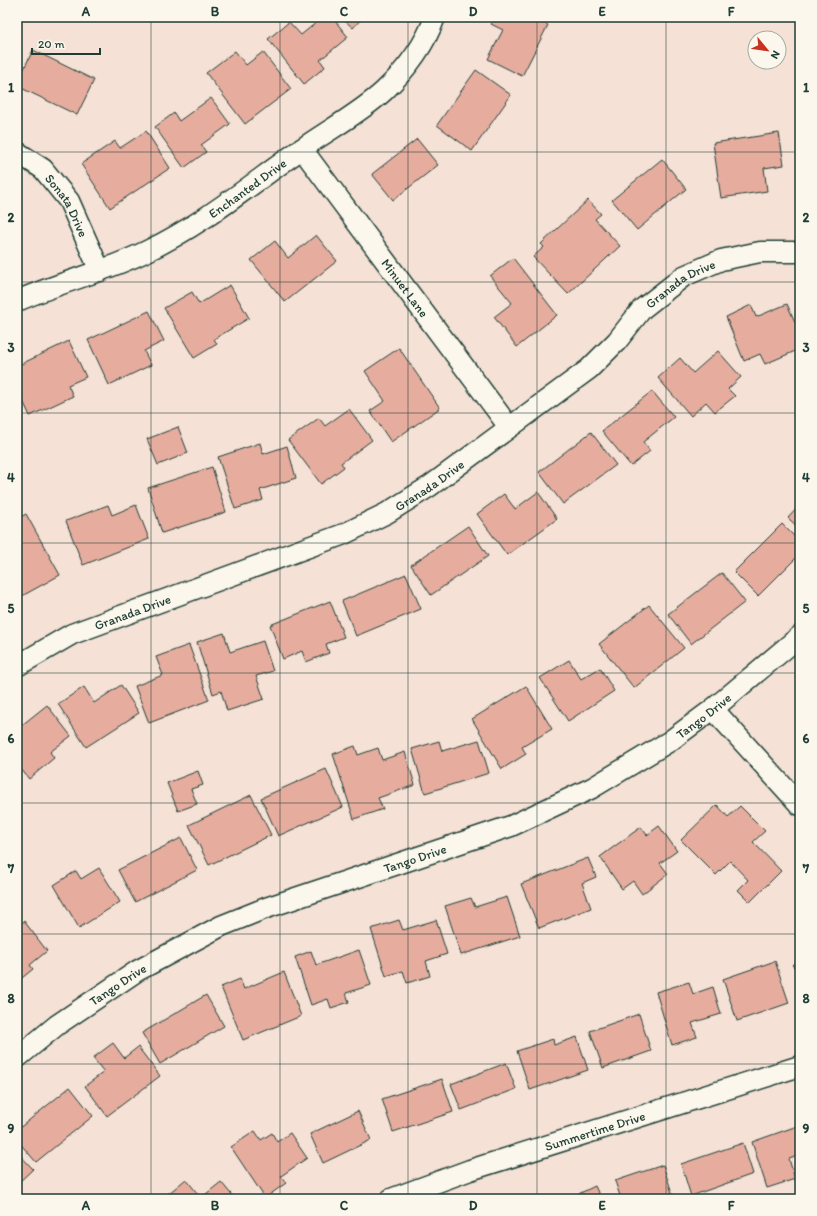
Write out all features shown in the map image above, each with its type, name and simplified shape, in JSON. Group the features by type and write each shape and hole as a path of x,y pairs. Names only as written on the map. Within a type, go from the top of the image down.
{"street":[{"name":"Enchanted Drive","path":"17,301 45,289 100,271 147,251 191,227 302,148 367,105 384,91 412,58 424,40 435,17"},
{"name":"Minuet Lane","path":"302,148 509,427"},
{"name":"Sonata Drive","path":"17,152 43,169 69,201 100,271"},
{"name":"Granada Drive","path":"17,666 72,634 350,531 387,513 430,486 589,369 617,341 642,309 684,276 721,260 747,254 760,252 800,252"},
{"name":"Tango Drive","path":"17,1058 57,1025 137,971 221,926 266,908 511,826 592,788 670,741 713,709 800,636"},
{"path":"713,709 800,806"},
{"name":"Summertime Drive","path":"391,1199 470,1170 800,1066"}],"building":[{"path":"323,17 332,17 348,37 320,60 325,67 304,84 268,39 289,22 301,35"},
{"path":"341,17 363,17 353,28"},
{"path":"495,17 531,17 548,25 522,76 488,59 503,30 491,24"},
{"path":"33,50 94,80 77,115 17,86 17,83"},
{"path":"235,51 246,65 263,52 291,89 245,124 206,73"},
{"path":"476,70 511,95 472,151 437,125"},
{"path":"211,98 230,124 201,145 206,152 184,168 155,127 174,113 179,121"},
{"path":"146,131 170,168 110,208 81,164 115,141 120,148"},
{"path":"779,133 784,165 764,168 767,191 721,198 713,143"},
{"path":"417,139 438,165 393,200 372,174"},
{"path":"662,159 686,189 637,230 612,200"},
{"path":"588,200 601,214 595,219 620,246 568,294 533,257 544,247 541,244"},
{"path":"316,235 337,261 285,302 251,260 275,241 288,258"},
{"path":"513,258 557,315 517,347 494,317 512,303 490,276"},
{"path":"230,285 249,318 214,339 217,344 194,358 164,308 192,292 199,304"},
{"path":"787,304 800,333 800,349 765,364 760,354 744,361 726,317 751,305 756,317"},
{"path":"149,311 164,341 144,351 151,365 109,385 88,340"},
{"path":"69,341 86,377 68,385 73,396 30,416 17,388 17,366"},
{"path":"399,348 440,408 391,442 370,411 385,401 365,371"},
{"path":"718,351 741,377 728,389 735,396 715,412 706,402 691,416 658,378 680,358 693,373"},
{"path":"652,391 674,417 643,442 650,451 631,466 602,431"},
{"path":"349,409 372,440 341,463 344,467 321,484 288,440 319,418 325,426"},
{"path":"178,427 188,453 158,465 147,439"},
{"path":"591,432 616,465 563,504 539,472"},
{"path":"260,443 263,454 287,446 296,478 260,490 263,500 235,509 218,457"},
{"path":"212,467 226,512 162,533 148,488"},
{"path":"538,492 557,519 507,555 477,514 504,494 515,509"},
{"path":"108,505 112,515 136,505 149,539 83,565 66,521"},
{"path":"800,505 800,529 788,518"},
{"path":"26,514 60,575 22,596 17,586 17,519"},
{"path":"782,524 800,542 800,554 758,596 734,572"},
{"path":"468,526 488,556 431,595 411,565"},
{"path":"722,573 745,602 691,644 668,614"},
{"path":"406,574 421,609 356,636 342,601"},
{"path":"330,601 344,637 326,644 329,653 306,662 302,651 283,659 270,625"},
{"path":"649,605 684,648 634,688 599,644"},
{"path":"224,633 230,652 263,641 273,671 256,676 264,699 227,711 221,691 213,694 197,642"},
{"path":"189,645 209,700 149,723 135,686 163,675 156,657"},
{"path":"569,660 581,679 600,668 614,691 568,721 540,678"},
{"path":"121,685 139,713 86,747 58,704 84,687 94,703"},
{"path":"526,686 552,729 522,747 526,754 502,769 472,719"},
{"path":"47,705 71,736 50,752 54,758 29,779 17,764 17,729"},
{"path":"479,740 489,773 425,793 412,749 439,741 442,751"},
{"path":"355,746 358,755 378,748 382,760 405,752 415,785 378,798 383,809 354,819 333,754"},
{"path":"326,769 343,807 278,836 261,798"},
{"path":"198,771 203,785 191,789 197,804 178,811 167,783"},
{"path":"251,795 271,835 209,865 189,825"},
{"path":"717,805 728,817 740,806 765,831 753,842 781,871 750,902 738,890 748,880 730,861 716,875 681,840"},
{"path":"659,826 677,851 660,863 668,874 642,894 633,881 622,889 600,857 641,827 647,835"},
{"path":"181,838 197,870 135,902 118,870"},
{"path":"588,858 596,877 582,883 591,908 539,928 521,884"},
{"path":"99,868 120,902 79,928 54,885 76,871 81,879"},
{"path":"507,897 520,936 461,955 445,906 471,898 475,907"},
{"path":"399,920 403,930 436,920 447,954 426,961 430,976 407,983 403,971 386,976 371,929"},
{"path":"24,921 47,951 30,965 33,969 17,982 17,927"},
{"path":"359,950 371,985 346,993 349,1002 331,1008 328,999 311,1005 295,957 311,951 316,965"},
{"path":"800,957 800,973 792,965"},
{"path":"775,961 789,1003 737,1021 723,979"},
{"path":"284,972 301,1016 243,1040 221,987 240,979 244,989"},
{"path":"689,982 693,994 713,987 721,1014 692,1023 697,1037 672,1045 656,992"},
{"path":"206,995 224,1026 160,1064 142,1033"},
{"path":"639,1014 651,1051 603,1068 590,1031"},
{"path":"577,1037 588,1070 530,1090 517,1051 553,1039 554,1045"},
{"path":"113,1043 124,1058 138,1047 160,1076 107,1116 85,1086 104,1072 93,1058"},
{"path":"506,1063 516,1089 461,1110 451,1084"},
{"path":"442,1079 453,1112 393,1132 382,1099"},
{"path":"70,1087 93,1116 36,1162 17,1140 17,1130"},
{"path":"358,1111 371,1140 323,1163 310,1134"},
{"path":"800,1125 800,1155 789,1159 795,1179 767,1188 752,1142"},
{"path":"255,1131 261,1140 272,1133 277,1142 290,1133 307,1158 281,1176 286,1183 265,1198 231,1147"},
{"path":"743,1143 753,1174 691,1196 681,1164"},
{"path":"17,1152 33,1169 17,1184"},
{"path":"663,1165 673,1196 663,1199 621,1199 615,1181"},
{"path":"186,1179 201,1198 221,1182 235,1199 162,1199"},
{"path":"595,1186 601,1199 568,1199"},
{"path":"17,1190 25,1199 17,1199"}]}
